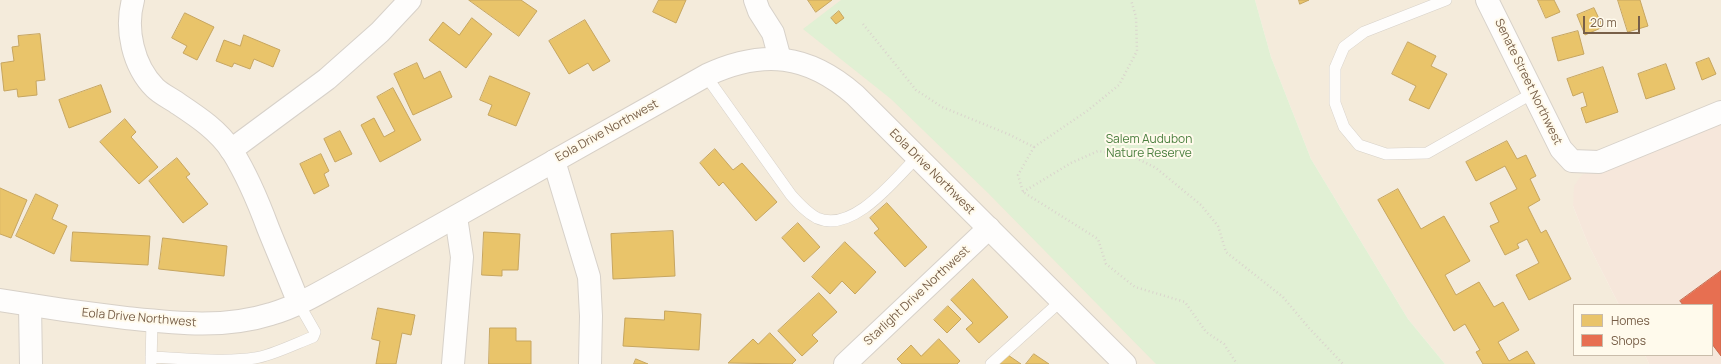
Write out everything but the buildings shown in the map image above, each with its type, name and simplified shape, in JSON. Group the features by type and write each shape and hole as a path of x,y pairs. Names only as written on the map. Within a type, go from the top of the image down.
{"street":[{"path":"133,0 131,9 131,38 139,64 146,77 155,88 206,123 221,136 231,150 245,173 299,304"},
{"path":"231,150 327,79 380,32 410,0"},
{"path":"755,0 773,33 780,59"},
{"name":"Senate Street Northwest","path":"1487,0 1561,149 1572,161 1599,162 1721,112"},
{"name":"Eola Drive Northwest","path":"0,300 152,321 211,324 246,321 271,314 299,304 706,76 739,62 780,59 798,62 812,67 827,73 841,82 1125,364"},
{"path":"554,161 589,277 591,316 590,364"},
{"path":"453,364 462,257 456,217"},
{"name":"Starlight Drive Northwest","path":"845,364 989,228"},
{"path":"30,305 30,364"}],"lane":[{"path":"1446,0 1364,32 1344,47 1335,68 1335,103 1344,127 1359,145 1386,154 1426,154 1533,93"},
{"path":"706,76 791,195 804,209 817,218 830,220 843,219 853,216 877,197 917,157"},
{"path":"991,364 1062,300"},
{"path":"152,321 151,360 256,358 313,337 315,332 299,304"}],"path":[{"path":"1130,0 1136,17 1137,51 1119,84 1086,111 1034,147 1018,175 1023,192 1098,239 1106,264 1135,287 1185,302 1206,332 1224,344 1237,364"},
{"path":"863,24 916,90 942,107 1008,134 1034,147"},
{"path":"1023,192 1071,163 1098,151 1132,156 1156,168 1201,205 1218,226 1226,252 1283,297 1309,328 1344,364"}],"shaded area":[{"path":"0,0 896,0 1179,364 0,364"},
{"path":"1255,0 1721,0 1721,124 1632,160 1573,206 1588,244 1618,304 1573,304 1573,356 1645,356 1649,364 1445,364 1408,319 1311,159 1271,57"},
{"path":"1721,124 1721,364 1649,364 1645,356 1713,356 1713,304 1618,304 1588,244 1573,206 1574,186 1581,176 1589,170 1632,160"}],"green space":[{"name":"Salem Audubon Nature Reserve","path":"841,0 1255,0 1271,57 1311,159 1408,319 1445,364 1156,364 988,193 891,99 803,29"}]}
